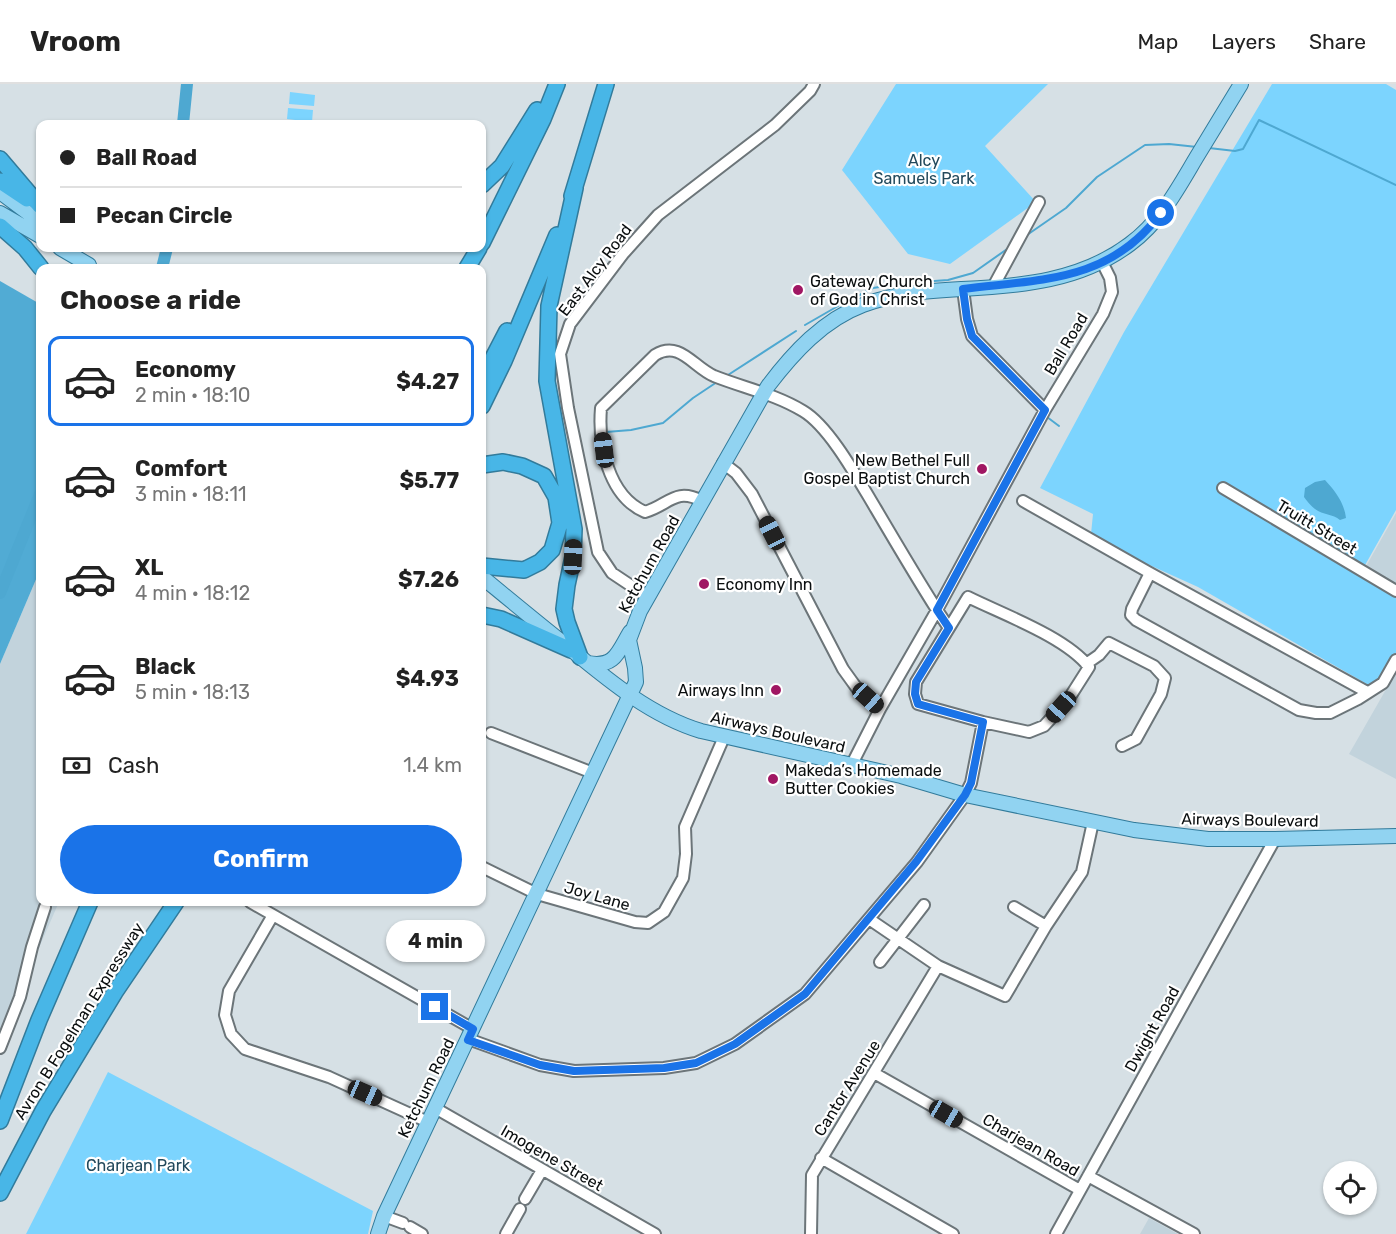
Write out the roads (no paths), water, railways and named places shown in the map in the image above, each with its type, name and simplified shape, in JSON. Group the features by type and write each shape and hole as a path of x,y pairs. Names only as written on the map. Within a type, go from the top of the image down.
{"highway":[{"path":"486,181 502,166 552,84"},
{"path":"486,235 543,119 557,84"},
{"path":"579,656 564,609 573,557 574,529 547,381 549,306 575,188 606,84"},
{"path":"0,159 36,201"},
{"path":"0,181 36,204"},
{"path":"486,398 504,360 575,188"},
{"path":"0,226 38,264"},
{"path":"0,234 24,248"},
{"path":"486,371 542,270"},
{"path":"486,464 503,462 522,465 544,476 556,497 560,523 552,550 540,562 524,570 486,566"},
{"path":"486,616 501,618 579,656"},
{"name":"Avron B Fogelman Expressway","path":"0,1121 39,1020 88,906"},
{"name":"Avron B Fogelman Expressway","path":"0,1193 43,1111 103,1012 173,906"}],"main road":[{"path":"1102,262 1130,244 1151,226 1171,200 1240,84"},
{"path":"0,192 36,219"},
{"path":"0,199 36,220"},
{"path":"0,213 36,234"},
{"path":"67,252 86,264"},
{"path":"76,252 88,264"},
{"name":"Ketchum Road","path":"378,1234 384,1216 636,682 629,640 632,627 764,392 798,349 818,331 862,305 890,297 935,290 993,287 1050,280 1083,271 1102,262"},
{"name":"Airways Boulevard","path":"486,580 630,694 681,724 724,737 901,776 965,795 1134,830 1208,839 1396,836"},
{"path":"579,656 605,664 614,659 632,627"}],"street":[{"name":"East Alcy Road","path":"648,597 612,573 598,552 568,408 560,354 570,324 623,254 658,215 775,125 810,91 814,84"},
{"path":"993,287 1039,202"},
{"name":"Ball Road","path":"851,766 1043,413 1103,314 1112,292 1110,278 1102,262"},
{"path":"963,289 972,336 1043,413"},
{"path":"702,501 686,495 645,512 634,506 615,483 604,450 601,408 655,355 668,350 685,356 712,375 764,392 805,412 845,457 949,628"},
{"path":"723,463 736,473 752,494 843,669 856,687 880,709"},
{"name":"Truitt Street","path":"1223,488 1396,591"},
{"path":"1023,501 1367,692"},
{"path":"1150,573 1131,615 1136,620 1299,710 1330,713 1358,699 1383,683 1396,660"},
{"path":"968,597 1056,640 1086,664 1089,667 1068,700 1044,726 1029,732 918,704 915,694 916,682 968,597"},
{"path":"1086,664 1099,655 1109,643 1154,666 1165,678 1161,694 1136,739 1122,746"},
{"path":"257,906 471,1034 540,1065 574,1071 664,1068 696,1063 735,1044 805,994 869,919 916,862 965,795 971,783 983,722"},
{"path":"491,733 593,773"},
{"name":"Joy Lane","path":"486,869 537,894 635,922 648,923 664,912 683,878 686,854 685,827 724,737"},
{"path":"869,919 938,966 1005,996 1046,926 1082,872 1093,822"},
{"name":"Dwight Road","path":"1056,1234 1275,839"},
{"path":"880,962 924,905"},
{"path":"0,1048 20,997 32,947 45,907"},
{"path":"1014,907 1046,926"},
{"path":"273,915 230,991 225,1015 231,1034 245,1049 329,1077 428,1122"},
{"name":"Cantor Avenue","path":"811,1234 812,1175 938,966"},
{"name":"Charjean Road","path":"874,1073 1080,1190"},
{"name":"Imogene Street","path":"435,1108 655,1234"},
{"path":"821,1158 948,1233"},
{"path":"506,1234 542,1170"},
{"name":"Charjean Road","path":"1088,1176 1194,1234"},
{"path":"384,1216 422,1234"}],"waterway":[{"path":"183,120 187,84"},
{"path":"1209,148 1235,151 1243,149 1259,120 1396,185"},
{"path":"1027,235 1066,208 1097,177 1145,145 1169,144 1197,147"},
{"path":"893,284 948,280 973,273 1010,247"},
{"path":"163,264 166,252"},
{"path":"848,301 873,288 892,285"},
{"path":"805,325 838,306"},
{"path":"728,375 796,331"},
{"path":"606,432 631,430 663,423 717,382"},
{"path":"1047,417 1059,426"},
{"path":"0,593 36,504"}],"place":[{"name":"Gateway Church of God in Christ","path":"798,290"},
{"name":"New Bethel Full Gospel Baptist Church","path":"982,469"},
{"name":"Economy Inn","path":"704,584"},
{"name":"Airways Inn","path":"776,690"},
{"name":"Makeda’s Homemade Butter Cookies","path":"773,779"}],"park label":[{"name":"Alcy Samuels Park","path":"924,169"},
{"name":"Charjean Park","path":"138,1165"}]}
